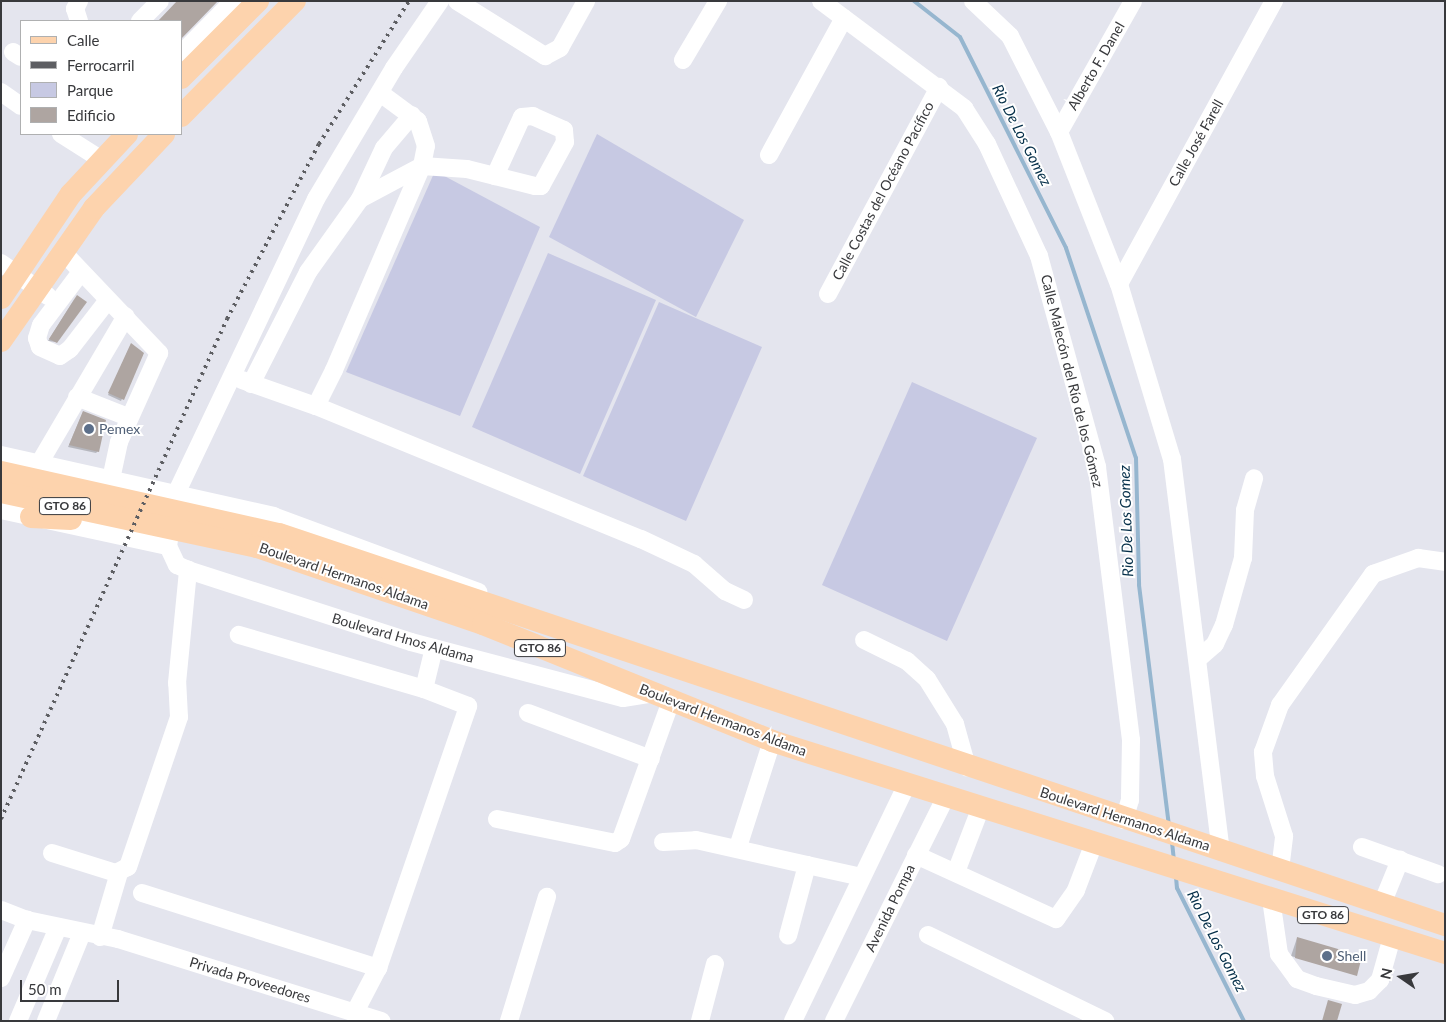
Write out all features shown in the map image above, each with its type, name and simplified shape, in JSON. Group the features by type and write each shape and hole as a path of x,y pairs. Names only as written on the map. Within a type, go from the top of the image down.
{"main road":[{"path":"182,77 258,1"},
{"path":"185,105 295,1"},
{"path":"1,298 9,269 125,135"},
{"path":"1,341 36,287 94,208 163,135"},
{"name":"Boulevard Hermanos Aldama","path":"1,472 279,534 516,612 936,757 1445,925"},
{"name":"Boulevard Hermanos Aldama","path":"1,492 257,546 483,624 772,741 1202,876 1392,938 1445,953"},
{"path":"31,517 116,524 128,519"},
{"path":"926,790 936,757"}],"street":[{"path":"79,1 75,9 79,20"},
{"path":"141,20 160,1"},
{"path":"182,53 233,1"},
{"path":"1,510 168,543 176,496 230,375 316,199 380,93 440,1"},
{"path":"457,1 538,55 552,56 560,48 586,1"},
{"path":"684,60 718,1"},
{"name":"Calle Malecón del Río de los Gómez","path":"821,1 939,88 976,123 1023,216 1055,304 1097,467 1131,740 1131,822"},
{"name":"Alberto F. Danel","path":"1059,132 1133,1"},
{"name":"Calle José Farell","path":"1119,284 1274,1"},
{"path":"982,4 1027,62 1059,132 1119,284 1172,459 1200,658 1214,848"},
{"path":"769,155 844,18"},
{"name":"Calle Costas del Océano Pacífico","path":"828,294 939,88"},
{"path":"1,92 20,105"},
{"path":"316,406 422,166 425,134 412,115 380,93"},
{"path":"251,384 308,272 360,199 384,148 412,115"},
{"path":"360,199 422,166 495,176 541,186 566,142 564,130 533,116 522,118 495,176"},
{"path":"63,135 102,160"},
{"path":"62,251 108,300 126,316 158,354 128,417 110,483 100,530"},
{"path":"9,269 56,302"},
{"path":"81,272 56,302 37,338 40,347 60,356 108,300"},
{"path":"40,462 126,316"},
{"path":"230,375 316,406 641,539 694,564 726,591 744,600"},
{"path":"77,397 128,417"},
{"path":"1,455 40,462 110,483 272,516 401,560 468,586 516,612"},
{"path":"1200,658 1215,644 1224,625 1243,558 1245,510 1254,478"},
{"name":"Boulevard Hnos Aldama","path":"168,543 177,565 188,570 434,648 624,698 662,697"},
{"path":"1280,870 1284,836 1264,776 1263,752 1280,705 1373,574 1418,558 1445,562"},
{"path":"109,938 119,873 128,866 179,717 177,683 188,570"},
{"path":"239,635 424,689 468,706 378,968 354,1012"},
{"path":"864,640 907,660 927,679 955,724 967,767"},
{"path":"424,689 434,648"},
{"path":"498,819 615,843 621,839 651,759 662,697"},
{"path":"528,712 651,759"},
{"path":"738,847 772,741"},
{"path":"792,1021 862,877 926,790"},
{"name":"Avenida Pompa","path":"834,1021 916,855 926,790"},
{"path":"956,872 981,807"},
{"path":"663,842 696,840 738,847 862,877"},
{"path":"916,855 1056,919 1076,890 1094,843"},
{"path":"1362,846 1438,874"},
{"path":"52,853 119,873"},
{"path":"1382,904 1400,860"},
{"path":"788,936 807,865"},
{"path":"142,892 378,968"},
{"path":"509,1021 546,897"},
{"path":"1271,899 1279,954 1297,979 1316,986 1355,994 1369,991 1380,980 1392,938"},
{"name":"Privada Proveedores","path":"1,910 27,920 109,938 382,1021"},
{"path":"1,978 27,920"},
{"path":"18,1021 58,927"},
{"path":"46,1021 82,933"},
{"path":"928,934 1105,1021"},
{"path":"700,1021 715,964"}],"green space":[{"path":"597,134 744,220 696,317 549,237"},
{"path":"435,171 540,227 460,416 346,372"},
{"path":"548,253 656,300 580,474 472,427"},
{"path":"659,302 762,347 686,521 583,476"},
{"path":"912,382 1037,438 947,641 822,585"}],"building":[{"path":"177,1 218,1 182,38 182,20 159,20"},
{"path":"77,295 87,302 57,343 49,339"},
{"name":"Pemex","path":"131,343 144,353 124,400 108,393"},
{"name":"Pemex","path":"83,411 106,420 99,452 69,445"},
{"name":"Shell","path":"1297,937 1362,956 1357,976 1295,958"},
{"name":"Shell","path":"1328,1000 1342,1004 1337,1021 1322,1021"}],"waterway":[{"name":"Rio De Los Gomez","path":"914,1 960,37 1066,248 1136,458 1139,585 1169,825"},
{"name":"Rio De Los Gomez","path":"1172,842 1174,860"},
{"name":"Rio De Los Gomez","path":"1176,877 1177,888 1244,1021"}],"railway":[{"path":"1,819 227,319 319,144 409,1"}],"place":[{"name":"Pemex","path":"89,429"},
{"name":"Shell","path":"1327,956"}]}
